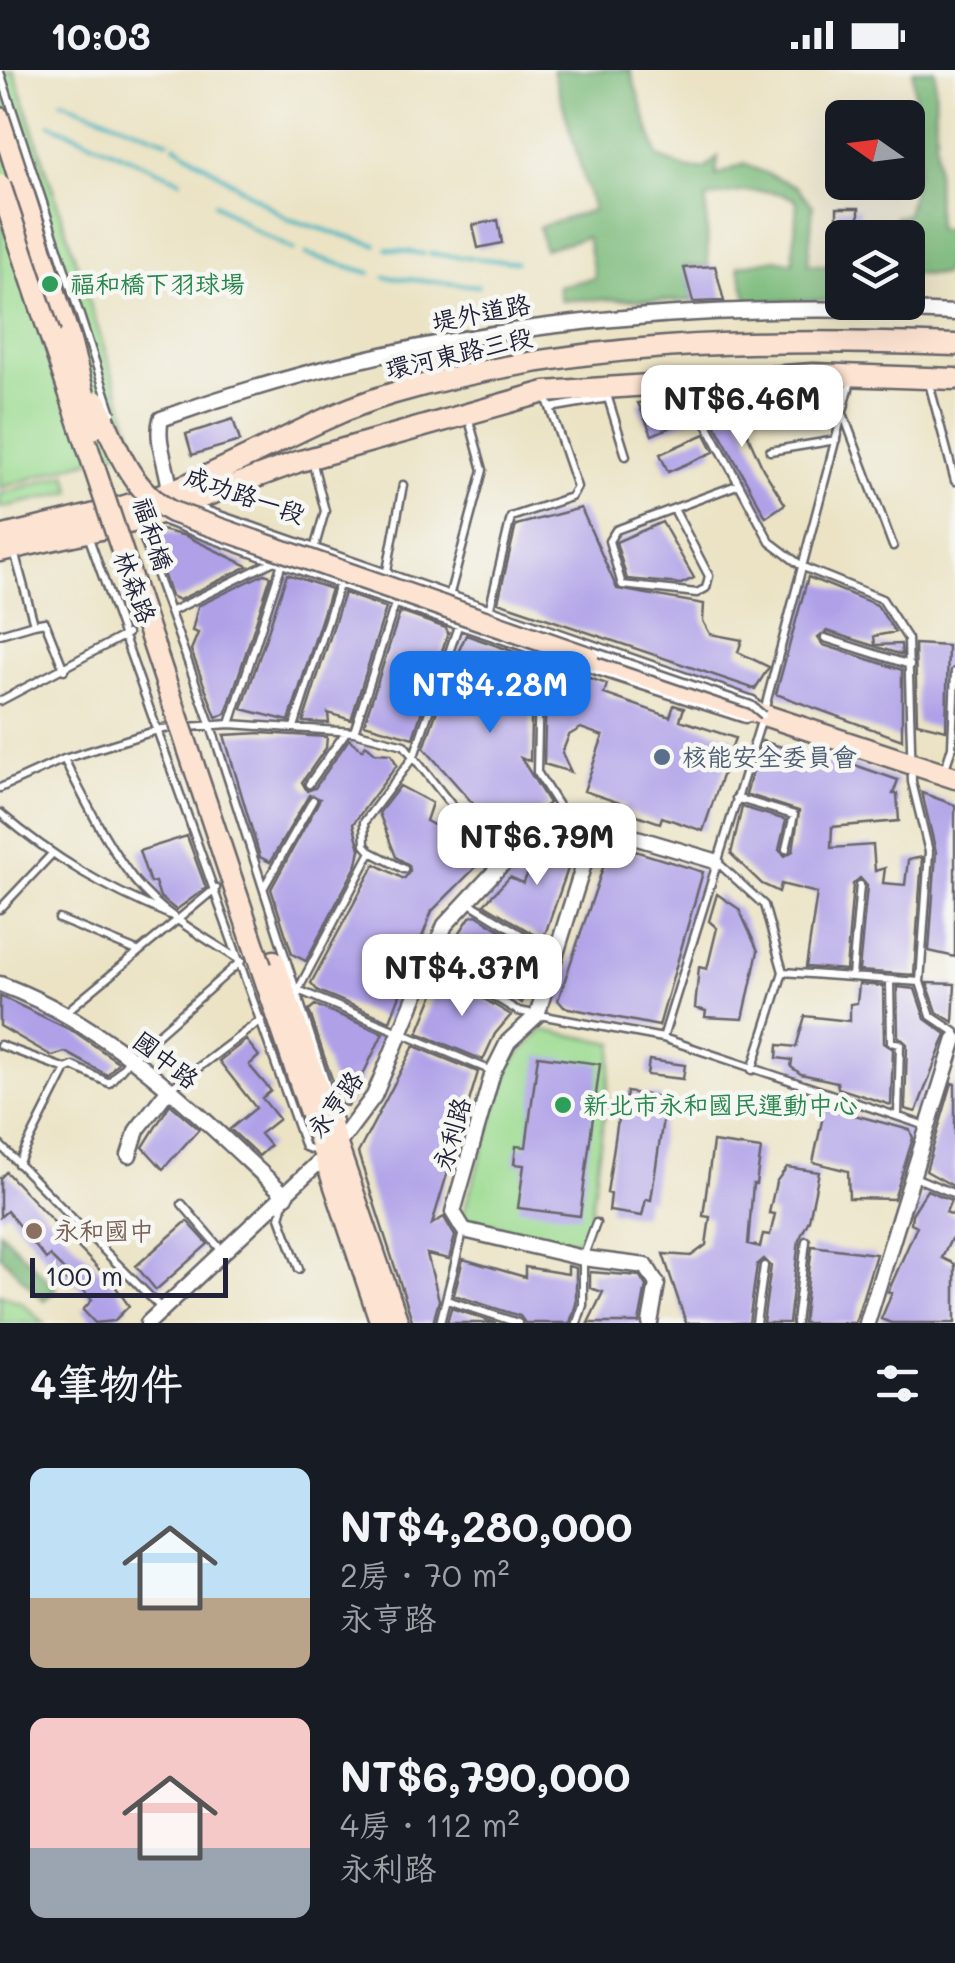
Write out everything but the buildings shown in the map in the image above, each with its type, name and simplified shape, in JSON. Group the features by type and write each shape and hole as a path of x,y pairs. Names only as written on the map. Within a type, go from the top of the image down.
{"street":[{"name":"福和橋","path":"0,118 259,963"},
{"name":"福和橋","path":"0,186 259,963"},
{"name":"堤外道路","path":"177,497 157,433 160,419 255,386 403,350 554,322 736,309 955,314"},
{"path":"68,337 124,464 140,488 164,508 762,716"},
{"name":"環河東路三段","path":"4,546 144,518 177,497 386,395 534,360 608,350 826,340 955,345"},
{"name":"環河東路三段","path":"4,546 106,511 177,497 467,413 684,380 853,374 955,379"},
{"name":"成功路一段","path":"762,716 949,777"},
{"path":"566,817 715,860"},
{"name":"永亨路","path":"148,1323 332,1150 374,1096 445,925 500,866 566,817"},
{"name":"永利路","path":"464,1230 453,1212 493,1072 508,1042 537,1015 596,825"},
{"name":"林森路","path":"259,963 398,1323"},
{"name":"國中路","path":"0,984 65,1013 130,1059 169,1089 286,1196"},
{"path":"867,1323 926,1126 952,1056 955,1035"},
{"path":"128,1154 137,1130 169,1089"},
{"name":"林森路","path":"332,1150 381,1323"},
{"path":"464,1230 583,1258 646,1266 657,1284 650,1323"}],"lane":[{"path":"0,72 128,463 158,498 186,512 751,704 762,716"},
{"path":"663,1038 762,716 853,374"},
{"path":"927,376 955,481"},
{"path":"684,380 736,485 770,542 803,568 882,600 908,639 910,765 929,852 920,982 930,1016 955,1035"},
{"path":"490,608 511,517 571,497 576,487 548,400 608,398 626,456"},
{"path":"450,593 483,470 467,413"},
{"path":"843,413 893,546"},
{"path":"770,451 836,440"},
{"path":"312,458 324,511 315,546"},
{"path":"387,571 403,485"},
{"path":"674,509 709,576 706,588 697,593 622,585 609,541 612,534 674,509 736,485"},
{"name":"成功路一段","path":"144,518 547,656 745,719 762,716 753,700 177,497"},
{"name":"林森路","path":"106,511 144,518 170,612 338,1111 332,1150 305,1146 261,1020 259,963 216,888 88,532 106,511"},
{"path":"170,612 272,562 282,534"},
{"path":"4,546 34,624"},
{"path":"230,724 281,566"},
{"path":"294,727 339,585"},
{"path":"308,784 350,732 394,604"},
{"path":"0,634 45,622 64,670"},
{"path":"404,869 365,845 364,822 414,756 458,626"},
{"path":"0,701 126,634"},
{"path":"825,638 910,665"},
{"path":"547,656 539,680 537,772 566,817"},
{"path":"949,777 955,672"},
{"path":"0,788 64,759 160,729 212,729 230,724 350,732 404,745 500,866"},
{"path":"64,759 95,820 136,883 176,917"},
{"path":"736,798 794,815 786,849"},
{"path":"264,888 314,800"},
{"path":"1,815 51,855 98,885 176,917 259,963 130,1059 109,1083 73,1066 66,1070 18,1164"},
{"path":"371,852 298,990 493,1072"},
{"path":"0,909 51,855"},
{"path":"715,860 764,905 783,972 752,1070"},
{"path":"852,976 860,885"},
{"path":"65,1013 176,917 216,888"},
{"path":"467,901 557,957"},
{"path":"59,919 137,951"},
{"path":"430,958 518,1011 663,1038 926,1126"},
{"path":"783,972 920,982"},
{"path":"890,980 891,1042 900,1044 898,1116"},
{"path":"169,1089 261,1020"},
{"path":"0,1045 66,1070"},
{"path":"0,1145 163,1310"},
{"path":"911,1176 955,1194"},
{"path":"286,1196 280,1217 299,1269"},
{"path":"182,1204 223,1252"},
{"path":"577,1323 583,1305 583,1258 596,1224"},
{"path":"440,1323 464,1230"},
{"path":"796,1323 806,1241"},
{"path":"756,1323 764,1266"},
{"path":"447,1300 514,1322"}],"green space":[{"path":"14,70 136,446 0,488 0,75"},
{"path":"553,70 630,70 658,157 688,169 705,169 718,157 716,176 744,164 796,186 813,206 808,264 825,266 825,300 748,301 738,266 776,259 793,263 797,201 777,193 753,191 706,199 708,266 684,266 693,301 561,301 558,286 595,278 587,237 544,249 539,227 593,210"},
{"path":"913,70 935,70 937,229 948,229 949,267 942,275 925,274 925,220 895,220 907,214 910,200 925,200 925,100 915,100"},
{"path":"67,474 72,492 0,508 0,494"},
{"path":"543,1030 614,1043 589,1224 584,1235 569,1243 465,1218 463,1214 510,1064"},
{"path":"0,1231 56,1289 44,1301 0,1255"},
{"path":"0,1294 22,1303 44,1323 0,1323"}],"waterway":[{"path":"62,101 168,141"},
{"path":"50,124 180,180"},
{"path":"175,145 288,219 376,245"},
{"path":"215,204 247,225"},
{"path":"251,228 294,250"},
{"path":"387,249 424,254"},
{"path":"306,254 370,273"},
{"path":"430,254 516,262"},
{"path":"385,277 478,286"}],"place":[{"name":"福和橋下羽球場","path":"50,284"},
{"name":"核能安全委員會","path":"662,757"},
{"name":"新北市永和國民運動中心","path":"563,1105"},
{"name":"永和國中","path":"34,1231"}]}
